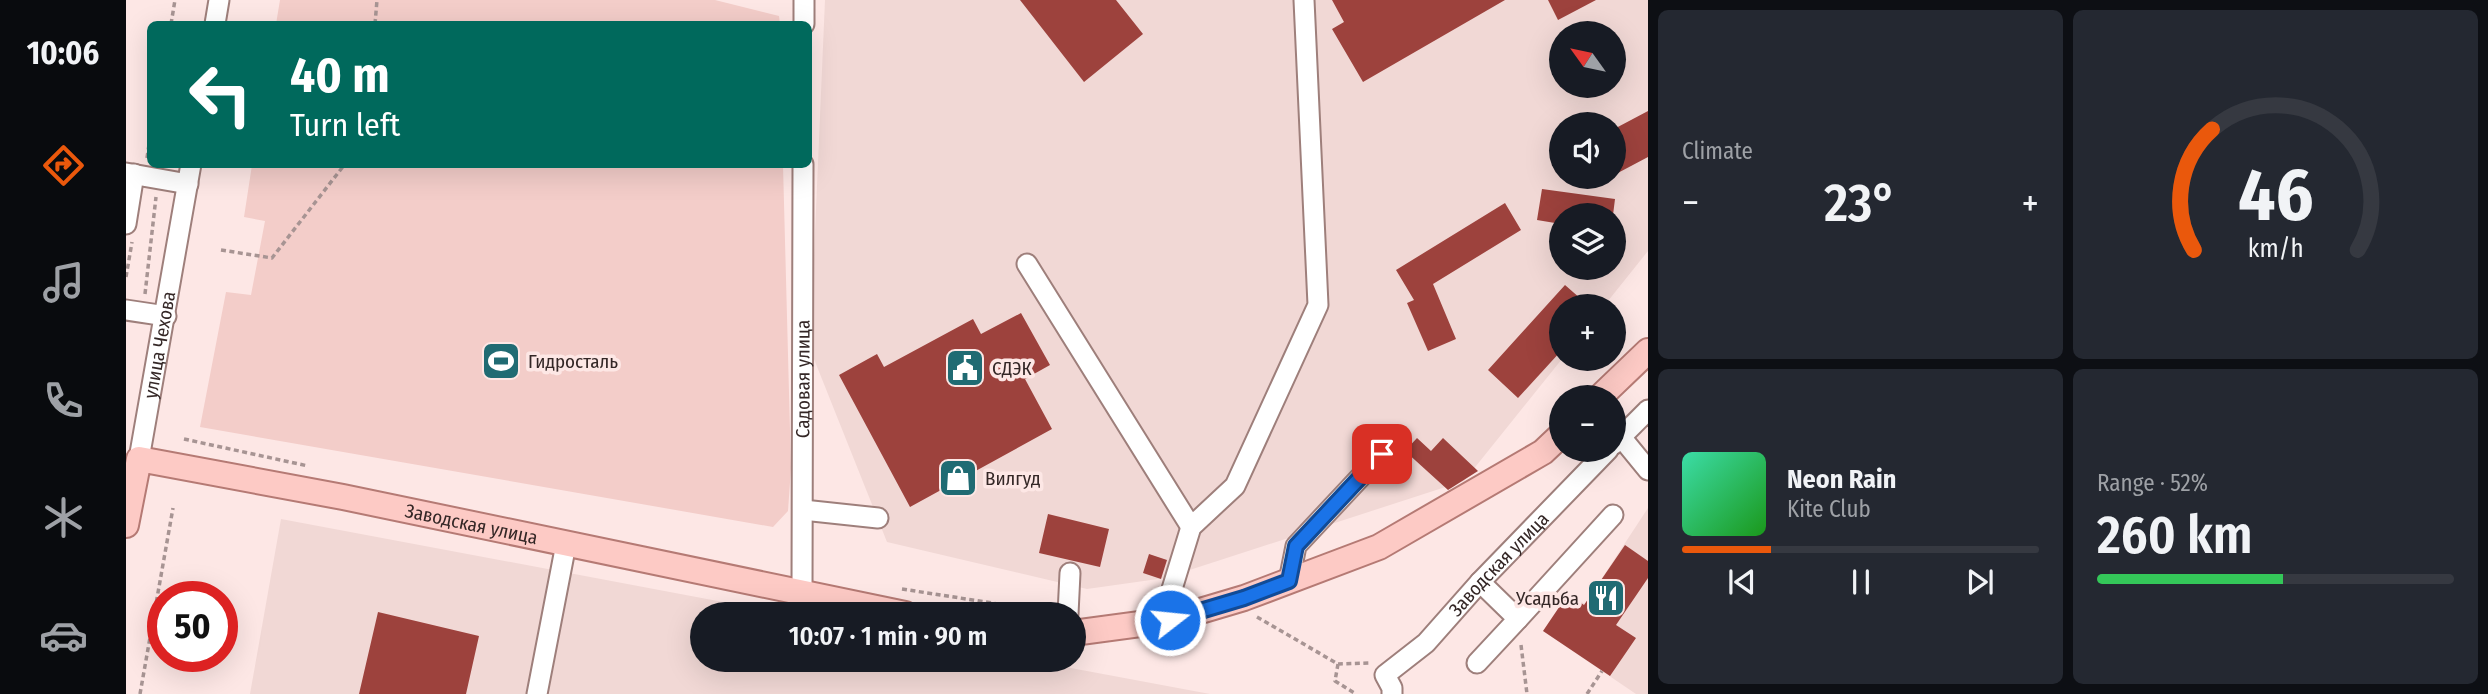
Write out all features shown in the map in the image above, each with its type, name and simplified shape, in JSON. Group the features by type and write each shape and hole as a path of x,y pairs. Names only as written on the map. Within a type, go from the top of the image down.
{"main road":[{"path":"1613,385 1648,351"},
{"path":"1086,631 1170,620 1244,598 1379,547 1549,446"},
{"name":"улица Чехова","path":"126,525 139,459"},
{"name":"Заводская улица","path":"139,459 343,497 846,602"}],"street":[{"path":"216,21 219,0"},
{"path":"804,0 804,21"},
{"path":"1170,620 1168,602 1191,527 1235,486 1318,304 1304,0"},
{"name":"Садовая улица","path":"802,593 798,500 803,168"},
{"path":"126,224 130,174 189,174"},
{"name":"улица Чехова","path":"139,459 189,174"},
{"path":"1027,264 1191,527"},
{"path":"126,310 166,316"},
{"name":"Заводская улица","path":"1626,432 1648,410"},
{"path":"1626,453 1648,470"},
{"path":"1289,581 1296,546 1382,454"},
{"name":"Заводская улица","path":"1394,683 1480,582 1597,462"},
{"path":"798,500 878,518"},
{"path":"1477,663 1613,515"},
{"path":"537,694 566,544"},
{"path":"1069,602 1070,573"},
{"path":"1480,582 1518,619"}],"path":[{"path":"172,21 175,0"},
{"path":"374,21 377,0"},
{"path":"221,250 271,258 342,168"},
{"path":"184,439 318,468"},
{"path":"140,694 173,508"},
{"path":"898,588 990,602"},
{"path":"1249,612 1338,664 1394,683"},
{"path":"1518,619 1527,694"},
{"path":"1338,664 1335,681 1356,694"},
{"path":"1587,694 1602,671"}],"shaded area":[{"path":"280,0 715,0 779,16 780,21 276,21"},
{"path":"825,0 1648,0 1648,251 1626,278 1626,203 1549,203 1549,280 1625,280 1614,294 1549,294 1549,371 1552,371 1464,481 1165,578 1087,589 887,542 810,349"},
{"name":"Гидросталь","path":"252,168 783,168 791,468 788,511 773,527 200,427 226,292 251,295 265,221 244,217"},
{"path":"1648,508 1648,694 1636,694 1543,631 1568,594 1585,604"},
{"path":"281,519 723,602 690,602 690,672 1086,671 1210,694 250,694"}],"building":[{"path":"1020,0 1116,0 1143,34 1084,82"},
{"path":"1332,0 1505,0 1363,82 1332,29 1344,22"},
{"path":"1548,0 1596,0 1558,20"},
{"path":"1648,111 1648,157 1626,169 1626,123"},
{"path":"1542,189 1615,199 1614,203 1549,203 1549,222 1537,220"},
{"path":"1505,203 1521,230 1433,284 1456,339 1428,351 1407,303 1414,300 1396,270"},
{"path":"1565,285 1575,294 1557,294"},
{"path":"1549,303 1549,364 1518,398 1488,370"},
{"path":"1021,313 1050,365 1025,379 1052,429 910,507 839,375 877,354 884,367 973,319 981,334"},
{"path":"1417,438 1431,451 1443,438 1478,471 1448,490 1405,451"},
{"path":"1048,514 1109,529 1100,567 1039,553"},
{"path":"1625,545 1648,561 1648,578 1616,625 1636,638 1610,676 1543,631 1568,594 1584,605"},
{"path":"1149,554 1167,560 1161,579 1143,573"},
{"path":"378,612 479,636 466,694 359,694"}],"place":[{"name":"Гидросталь","path":"501,361"},
{"name":"СДЭК","path":"965,368"},
{"name":"Вилгуд","path":"958,478"},
{"name":"Усадьба","path":"1606,598"}],"route":[{"path":"1170,620 1244,598 1289,581 1296,546 1382,454"}]}
